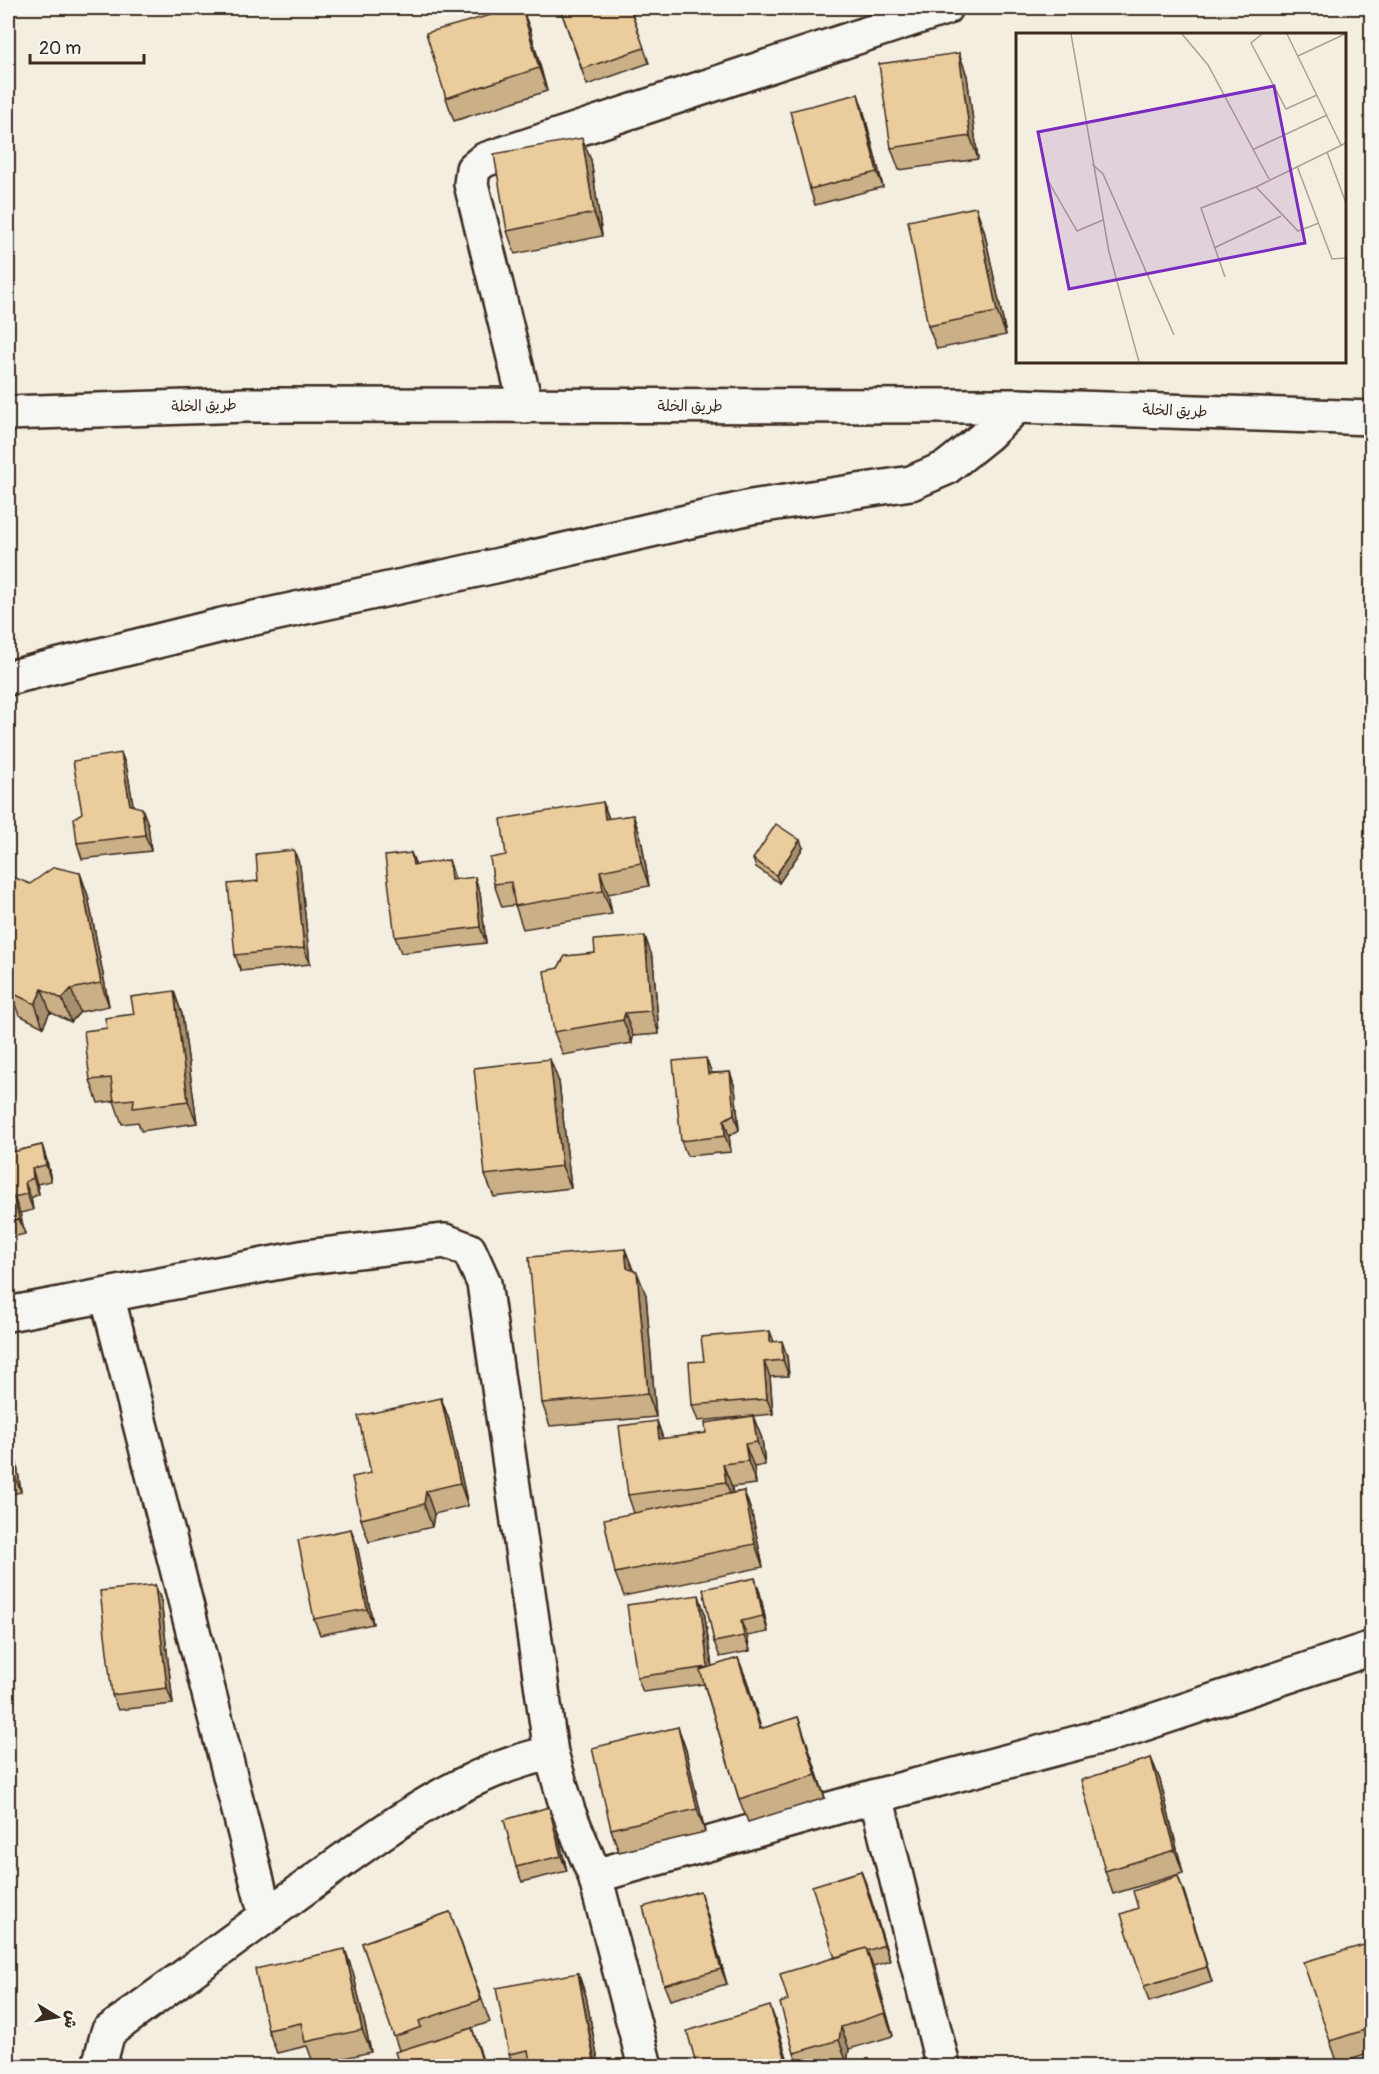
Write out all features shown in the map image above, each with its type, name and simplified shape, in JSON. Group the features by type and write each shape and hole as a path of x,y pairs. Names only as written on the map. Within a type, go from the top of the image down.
{"street":[{"path":"526,406 471,184 473,169 484,160 945,8"},
{"name":"طريق الخلة","path":"8,413 246,405 1017,406 1371,418"},
{"path":"8,678 222,625 495,566 751,507 911,483 946,468 987,435 1017,406"},
{"path":"8,1314 306,1257 446,1241 469,1250 484,1283 551,1753 568,1811 595,1876 645,2067"},
{"path":"107,1295 266,1916"},
{"path":"595,1876 876,1796 1122,1731 1371,1648"},
{"path":"99,2067 108,2032 396,1822 480,1776 522,1759 551,1753"},
{"path":"876,1796 943,2067"}],"building":[{"path":"522,8 539,68 446,98 426,33"},
{"path":"560,8 630,8 644,48 582,69"},
{"path":"959,53 970,136 891,148 879,64"},
{"path":"858,94 877,172 810,189 790,111"},
{"path":"582,138 594,213 507,231 494,154"},
{"path":"976,207 997,312 928,326 908,221"},
{"path":"121,753 130,805 142,808 145,835 77,843 74,818 82,813 73,761"},
{"path":"603,802 605,819 633,815 641,863 600,871 603,891 515,906 511,882 494,884 490,858 506,855 501,819"},
{"path":"776,824 800,840 776,875 753,859"},
{"path":"294,850 304,948 235,955 228,884 258,881 256,854"},
{"path":"411,853 413,865 449,860 451,880 475,877 480,927 395,937 385,856"},
{"path":"54,867 80,873 101,983 71,989 62,999 42,989 35,1004 10,992 8,892 13,877 30,884"},
{"path":"645,936 651,1011 625,1013 623,1020 554,1032 544,971 558,968 565,956 595,953 594,940"},
{"path":"174,991 188,1101 133,1108 134,1099 114,1101 111,1078 90,1080 84,1031 107,1028 105,1018 134,1014 131,997"},
{"path":"706,1058 708,1074 730,1072 734,1114 724,1120 725,1136 681,1141 673,1061"},
{"path":"550,1059 562,1166 485,1175 474,1068"},
{"path":"42,1145 46,1165 32,1168 33,1178 25,1182 27,1194 14,1197 19,1219 8,1221 8,1153"},
{"path":"625,1249 627,1268 637,1272 648,1394 542,1403 529,1257"},
{"path":"770,1331 770,1342 782,1341 783,1360 764,1362 767,1399 692,1405 689,1362 704,1361 701,1337"},
{"path":"441,1398 460,1483 426,1491 424,1504 361,1519 352,1477 371,1473 358,1416"},
{"path":"753,1416 757,1442 745,1444 748,1461 723,1464 726,1482 628,1495 619,1426 657,1421 659,1439 706,1433 705,1423"},
{"path":"8,1426 15,1477 8,1478"},
{"path":"744,1491 755,1544 615,1573 604,1519"},
{"path":"351,1529 367,1609 314,1619 298,1540"},
{"path":"755,1578 763,1616 741,1621 744,1636 714,1642 703,1589"},
{"path":"155,1585 167,1688 112,1695 100,1591"},
{"path":"699,1595 708,1667 637,1677 627,1605"},
{"path":"738,1658 760,1729 798,1717 816,1775 739,1799 700,1670"},
{"path":"678,1727 697,1809 611,1829 592,1748"},
{"path":"1151,1758 1175,1850 1105,1871 1081,1780"},
{"path":"549,1807 561,1856 516,1867 504,1820"},
{"path":"861,1871 884,1945 835,1958 812,1886"},
{"path":"1178,1876 1207,1967 1144,1986 1121,1914 1138,1908 1133,1891"},
{"path":"700,1891 721,1969 664,1985 643,1907"},
{"path":"450,1912 481,2000 419,2021 421,2027 394,2037 362,1943"},
{"path":"1371,1943 1371,2028 1330,2041 1303,1962"},
{"path":"866,1948 885,2013 841,2027 839,2040 794,2053 780,2003 788,2000 780,1974"},
{"path":"345,1949 362,2030 305,2042 301,2023 268,2030 255,1969"},
{"path":"578,1973 595,2066 531,2067 528,2050 509,2054 496,1988"},
{"path":"770,2006 788,2067 697,2067 687,2031"},
{"path":"472,2028 484,2067 400,2067 395,2052"}]}
